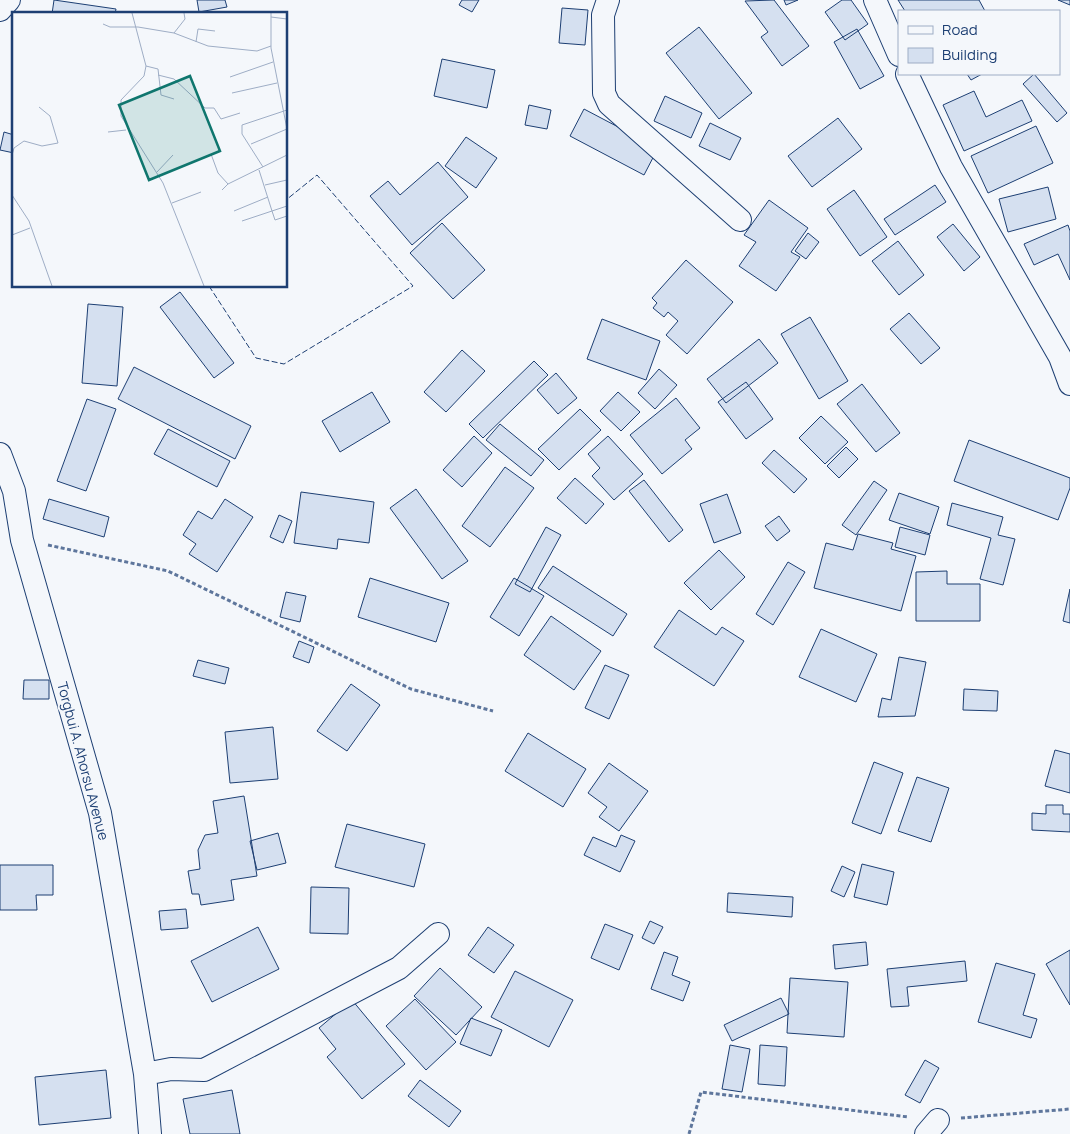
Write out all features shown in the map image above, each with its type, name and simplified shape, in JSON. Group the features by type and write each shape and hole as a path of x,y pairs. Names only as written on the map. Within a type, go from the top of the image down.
{"street":[{"path":"0,10 9,0"},
{"path":"608,0 603,16 604,93 609,104 740,220"},
{"path":"875,0 898,52"},
{"path":"907,75 951,166 1060,357 1070,384"},
{"name":"Torgbui A. Ahorsu Avenue","path":"0,454 14,491 22,540 100,813 145,1074 150,1134"},
{"path":"145,1074 171,1069 204,1070 399,968 438,934"}],"path":[{"path":"22,540 168,571 411,689 493,711"},
{"path":"689,1134 701,1092 932,1127 1070,1109"}],"building":[{"path":"54,0 116,9 115,12 52,12"},
{"path":"197,0 225,0 227,7 199,12"},
{"path":"462,0 479,0 472,12 459,5"},
{"path":"774,0 809,46 782,66 761,37 768,32 745,1"},
{"path":"784,0 798,0 786,5"},
{"path":"842,0 851,0 868,24 845,40 825,12"},
{"path":"898,0 979,0 984,10 904,10"},
{"path":"1058,0 1070,0 1070,5"},
{"path":"562,8 588,10 585,45 559,43"},
{"path":"699,27 752,93 719,119 666,53"},
{"path":"857,29 884,76 860,89 834,42"},
{"path":"442,59 495,70 487,108 434,96"},
{"path":"968,75 980,75 971,80"},
{"path":"1035,75 1067,113 1057,122 1023,84"},
{"path":"974,91 986,117 1022,100 1032,121 964,151 943,105"},
{"path":"665,96 702,113 691,138 654,121"},
{"path":"529,105 551,110 547,129 525,125"},
{"path":"584,109 658,148 644,175 570,136"},
{"path":"838,118 862,149 812,187 788,156"},
{"path":"710,123 741,138 730,160 699,146"},
{"path":"1036,126 1053,163 988,193 971,156"},
{"path":"4,132 12,134 12,153 0,150"},
{"path":"466,137 497,158 476,188 445,166"},
{"path":"438,162 468,197 412,245 370,196 388,181 400,195"},
{"path":"935,185 946,202 895,235 884,219"},
{"path":"1048,187 1056,219 1008,232 999,199"},
{"path":"854,190 887,237 860,256 827,209"},
{"path":"769,200 808,228 791,252 800,257 776,291 739,266 756,242 744,235"},
{"path":"442,223 485,270 453,299 410,253"},
{"path":"953,224 980,257 964,271 937,237"},
{"path":"1068,225 1070,231 1070,280 1058,254 1034,265 1024,244"},
{"path":"808,233 819,242 806,259 795,251"},
{"path":"898,241 924,275 899,295 872,261"},
{"path":"686,260 733,302 687,354 666,335 678,321 668,312 664,317 653,308 657,303 652,298"},
{"path":"180,292 234,363 214,378 160,307"},
{"path":"88,304 123,307 117,386 82,383"},
{"path":"909,313 940,348 921,364 890,329"},
{"path":"810,317 848,381 819,399 781,334"},
{"path":"602,319 660,341 646,380 587,359"},
{"path":"759,339 778,363 726,403 707,379"},
{"path":"462,350 485,371 446,412 424,392"},
{"path":"534,361 548,375 483,438 469,424"},
{"path":"134,367 251,426 235,459 118,399"},
{"path":"659,369 677,385 655,409 638,393"},
{"path":"556,373 577,398 558,414 537,390"},
{"path":"746,382 773,419 746,439 718,402"},
{"path":"862,384 900,433 876,452 837,404"},
{"path":"372,392 390,422 340,452 322,421"},
{"path":"618,392 640,412 621,431 600,411"},
{"path":"676,398 700,428 685,440 692,449 662,474 630,435"},
{"path":"87,399 116,409 86,491 57,481"},
{"path":"580,409 601,430 559,470 538,449"},
{"path":"821,416 848,442 825,464 799,438"},
{"path":"500,424 544,460 531,476 486,440"},
{"path":"168,429 230,461 217,487 154,454"},
{"path":"474,436 492,453 462,487 443,470"},
{"path":"608,436 643,474 614,500 592,476 600,468 588,454"},
{"path":"969,440 1070,478 1070,488 1058,520 954,481"},
{"path":"846,447 858,459 839,478 827,466"},
{"path":"774,450 807,479 794,493 762,463"},
{"path":"505,467 534,488 490,547 462,526"},
{"path":"575,478 604,504 586,524 557,498"},
{"path":"644,480 683,530 669,542 629,491"},
{"path":"874,481 887,490 856,535 842,525"},
{"path":"416,489 468,561 442,579 390,508"},
{"path":"301,492 374,502 369,543 338,539 337,549 294,543"},
{"path":"899,493 939,507 930,534 889,520"},
{"path":"727,494 741,533 714,543 700,504"},
{"path":"49,499 109,517 104,537 43,519"},
{"path":"225,499 253,517 217,572 189,554 196,544 183,535 198,511 212,519"},
{"path":"952,503 1003,517 998,535 1015,539 1003,585 980,579 991,538 947,525"},
{"path":"279,515 292,521 283,543 270,537"},
{"path":"779,516 790,531 777,541 765,526"},
{"path":"546,527 561,535 530,592 515,584"},
{"path":"900,527 930,535 925,555 895,547"},
{"path":"858,534 893,543 891,549 916,556 901,611 814,588 826,543 853,550"},
{"path":"719,550 745,577 711,610 684,583"},
{"path":"788,562 805,572 773,625 756,614"},
{"path":"553,566 627,614 613,636 538,588"},
{"path":"947,571 947,584 980,584 980,621 916,621 916,572"},
{"path":"370,578 449,603 436,642 358,617"},
{"path":"514,578 544,596 519,636 490,617"},
{"path":"1070,589 1070,623 1063,621"},
{"path":"286,592 306,596 300,622 280,617"},
{"path":"679,610 716,635 722,627 744,641 714,686 654,647"},
{"path":"551,616 601,651 574,690 524,655"},
{"path":"821,629 877,654 856,702 799,677"},
{"path":"299,641 314,647 309,663 293,657"},
{"path":"899,657 926,662 915,716 878,717 882,698 891,700"},
{"path":"198,660 229,668 225,684 193,676"},
{"path":"605,665 629,675 609,719 585,708"},
{"path":"24,680 49,680 49,699 23,699"},
{"path":"351,684 380,705 347,751 317,731"},
{"path":"964,689 998,691 997,711 963,710"},
{"path":"273,727 278,779 230,783 225,732"},
{"path":"528,733 586,769 563,807 505,771"},
{"path":"1055,750 1070,754 1070,793 1045,786"},
{"path":"874,762 903,773 881,834 852,823"},
{"path":"609,763 648,791 619,831 599,817 607,807 588,793"},
{"path":"917,777 949,788 931,842 898,831"},
{"path":"244,796 257,876 231,880 234,900 201,905 199,894 192,894 188,871 200,869 198,850 205,835 218,833 213,801"},
{"path":"1046,805 1063,805 1063,814 1070,814 1070,832 1032,830 1032,813 1046,814"},
{"path":"347,824 425,844 414,887 335,867"},
{"path":"278,833 286,863 257,870 250,841"},
{"path":"621,835 635,841 620,872 584,855 593,837 616,847"},
{"path":"862,864 894,872 887,905 854,897"},
{"path":"0,865 53,865 53,895 36,895 37,910 0,910"},
{"path":"842,866 855,872 844,897 831,891"},
{"path":"311,887 349,888 348,934 310,933"},
{"path":"728,893 793,897 792,917 727,912"},
{"path":"186,909 188,928 161,930 159,911"},
{"path":"650,921 663,927 654,944 642,938"},
{"path":"605,924 633,935 619,970 591,958"},
{"path":"258,927 279,969 212,1002 191,961"},
{"path":"488,927 514,945 494,973 468,955"},
{"path":"866,942 868,965 835,969 833,945"},
{"path":"1070,950 1070,1005 1046,964"},
{"path":"664,952 678,957 672,975 690,982 683,1001 651,989"},
{"path":"965,961 967,981 907,987 909,1006 891,1007 887,969"},
{"path":"996,963 1035,974 1023,1015 1037,1019 1031,1038 978,1022"},
{"path":"440,968 482,1007 456,1035 414,996"},
{"path":"515,971 573,1000 549,1047 491,1017"},
{"path":"790,978 848,982 844,1037 787,1033"},
{"path":"781,998 789,1014 732,1041 724,1025"},
{"path":"415,999 456,1042 426,1070 386,1026"},
{"path":"352,1000 405,1064 362,1099 327,1057 336,1049 319,1028"},
{"path":"471,1018 502,1030 491,1056 460,1044"},
{"path":"730,1045 750,1049 742,1092 722,1089"},
{"path":"760,1045 787,1047 785,1086 758,1084"},
{"path":"925,1060 939,1068 920,1103 905,1095"},
{"path":"106,1070 111,1118 39,1125 35,1077"},
{"path":"420,1080 461,1111 449,1127 408,1096"},
{"path":"232,1090 240,1134 190,1134 183,1099"}],"fence":[{"path":"210,288 256,358 284,364 413,286 317,175 288,198"}]}
